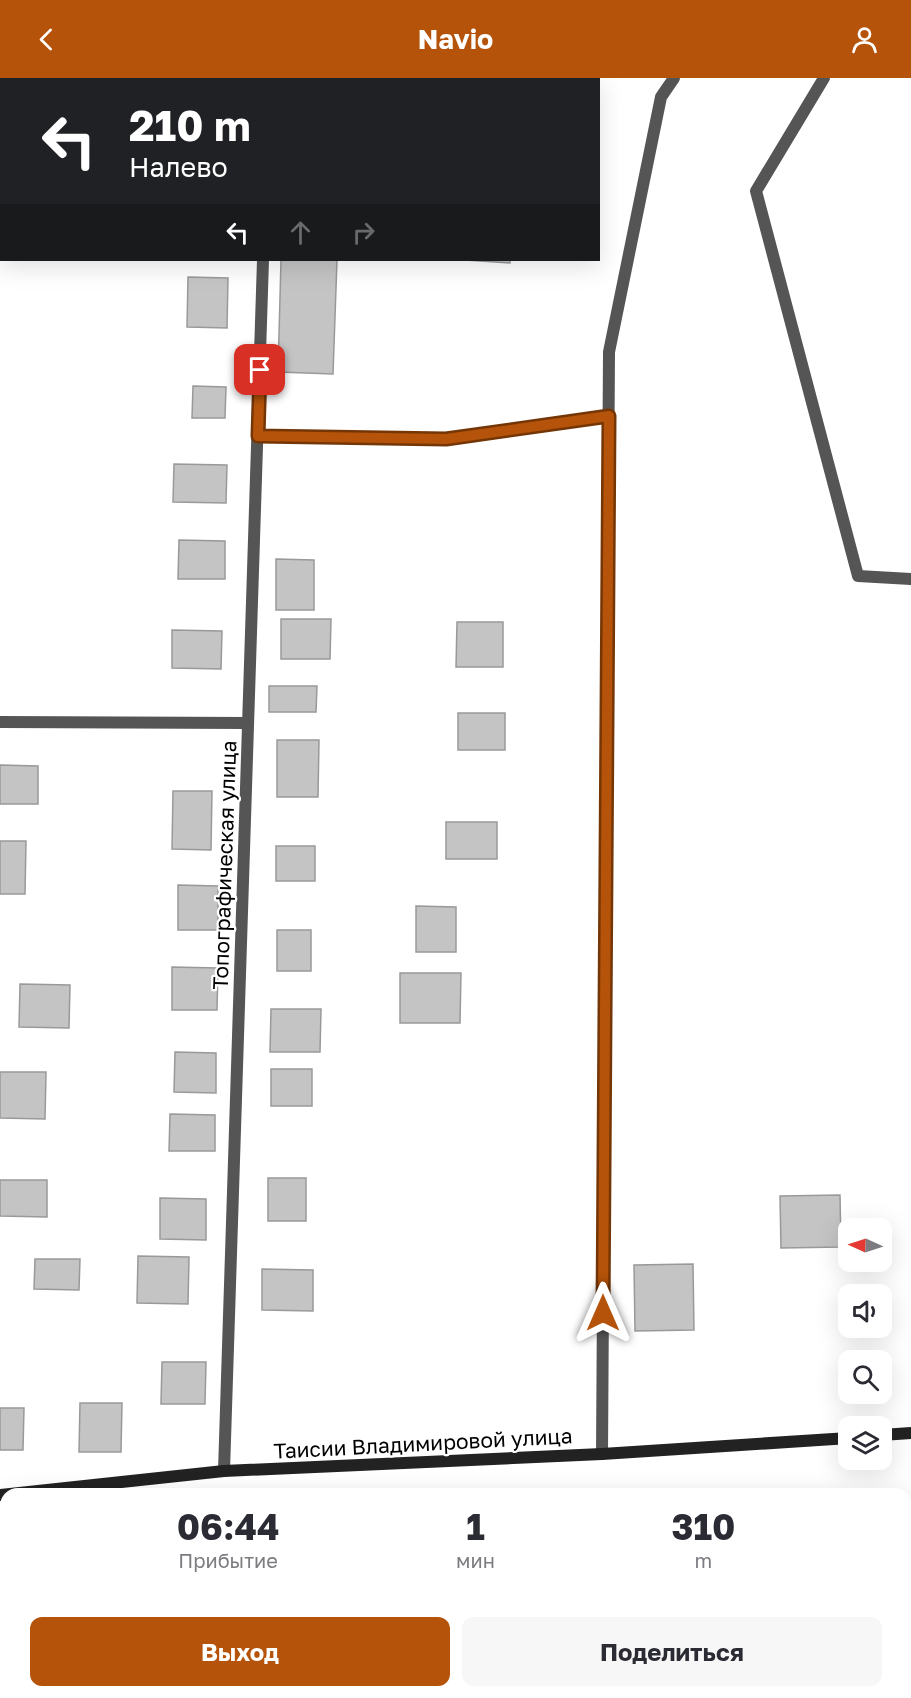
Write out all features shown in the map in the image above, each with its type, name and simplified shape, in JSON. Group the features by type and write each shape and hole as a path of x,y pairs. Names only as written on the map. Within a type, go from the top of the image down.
{"street":[{"path":"602,1455 609,352 661,97 674,78"},
{"path":"824,78 756,190 858,576 911,579"},
{"name":"Топографическая улица","path":"224,1471 264,261"},
{"path":"258,436 446,439 609,416"},
{"path":"0,722 248,723"},
{"path":"892,1434 911,1433"},
{"name":"Таисии Владимировой улица","path":"65,1488 224,1471 602,1455 838,1439"}],"building":[{"path":"281,261 337,261 333,374 278,372"},
{"path":"480,261 510,261 510,263"},
{"path":"188,277 228,278 227,328 187,327"},
{"path":"193,386 226,387 225,418 192,418"},
{"path":"174,464 227,465 226,503 173,502"},
{"path":"179,540 225,541 225,579 178,579"},
{"path":"276,559 314,560 314,610 276,610"},
{"path":"281,619 331,619 330,659 281,659"},
{"path":"457,622 503,622 503,667 456,667"},
{"path":"172,630 222,631 221,669 172,668"},
{"path":"269,686 317,686 316,712 269,712"},
{"path":"458,713 505,713 505,750 458,750"},
{"path":"277,740 319,740 318,797 277,797"},
{"path":"0,765 38,766 38,804 0,804"},
{"path":"173,791 212,791 211,850 172,849"},
{"path":"446,822 497,822 497,859 446,859"},
{"path":"0,841 26,841 25,894 0,894"},
{"path":"276,846 315,846 315,881 276,881"},
{"path":"178,885 218,886 218,930 178,930"},
{"path":"416,906 456,907 456,952 416,952"},
{"path":"277,930 311,930 311,971 277,971"},
{"path":"172,967 218,968 217,1010 172,1010"},
{"path":"400,973 461,973 460,1023 400,1023"},
{"path":"20,984 70,985 69,1028 19,1027"},
{"path":"271,1009 321,1009 320,1052 270,1052"},
{"path":"175,1052 216,1053 216,1093 174,1092"},
{"path":"271,1069 312,1069 312,1106 271,1106"},
{"path":"0,1072 46,1072 45,1119 0,1118"},
{"path":"170,1114 215,1115 215,1151 169,1151"},
{"path":"268,1178 306,1178 306,1221 268,1221"},
{"path":"0,1180 47,1180 47,1217 0,1216"},
{"path":"840,1195 838,1247 781,1248 780,1196"},
{"path":"160,1198 206,1199 206,1240 160,1239"},
{"path":"138,1256 189,1257 188,1304 137,1303"},
{"path":"35,1259 80,1259 79,1290 34,1289"},
{"path":"693,1264 694,1330 635,1331 634,1265"},
{"path":"262,1269 313,1270 313,1311 262,1310"},
{"path":"162,1362 206,1362 205,1404 161,1404"},
{"path":"80,1403 122,1403 121,1452 79,1452"},
{"path":"0,1408 24,1408 23,1450 0,1450"}],"route":[{"path":"260,370 258,436 446,439 609,416 603,1313"}]}
